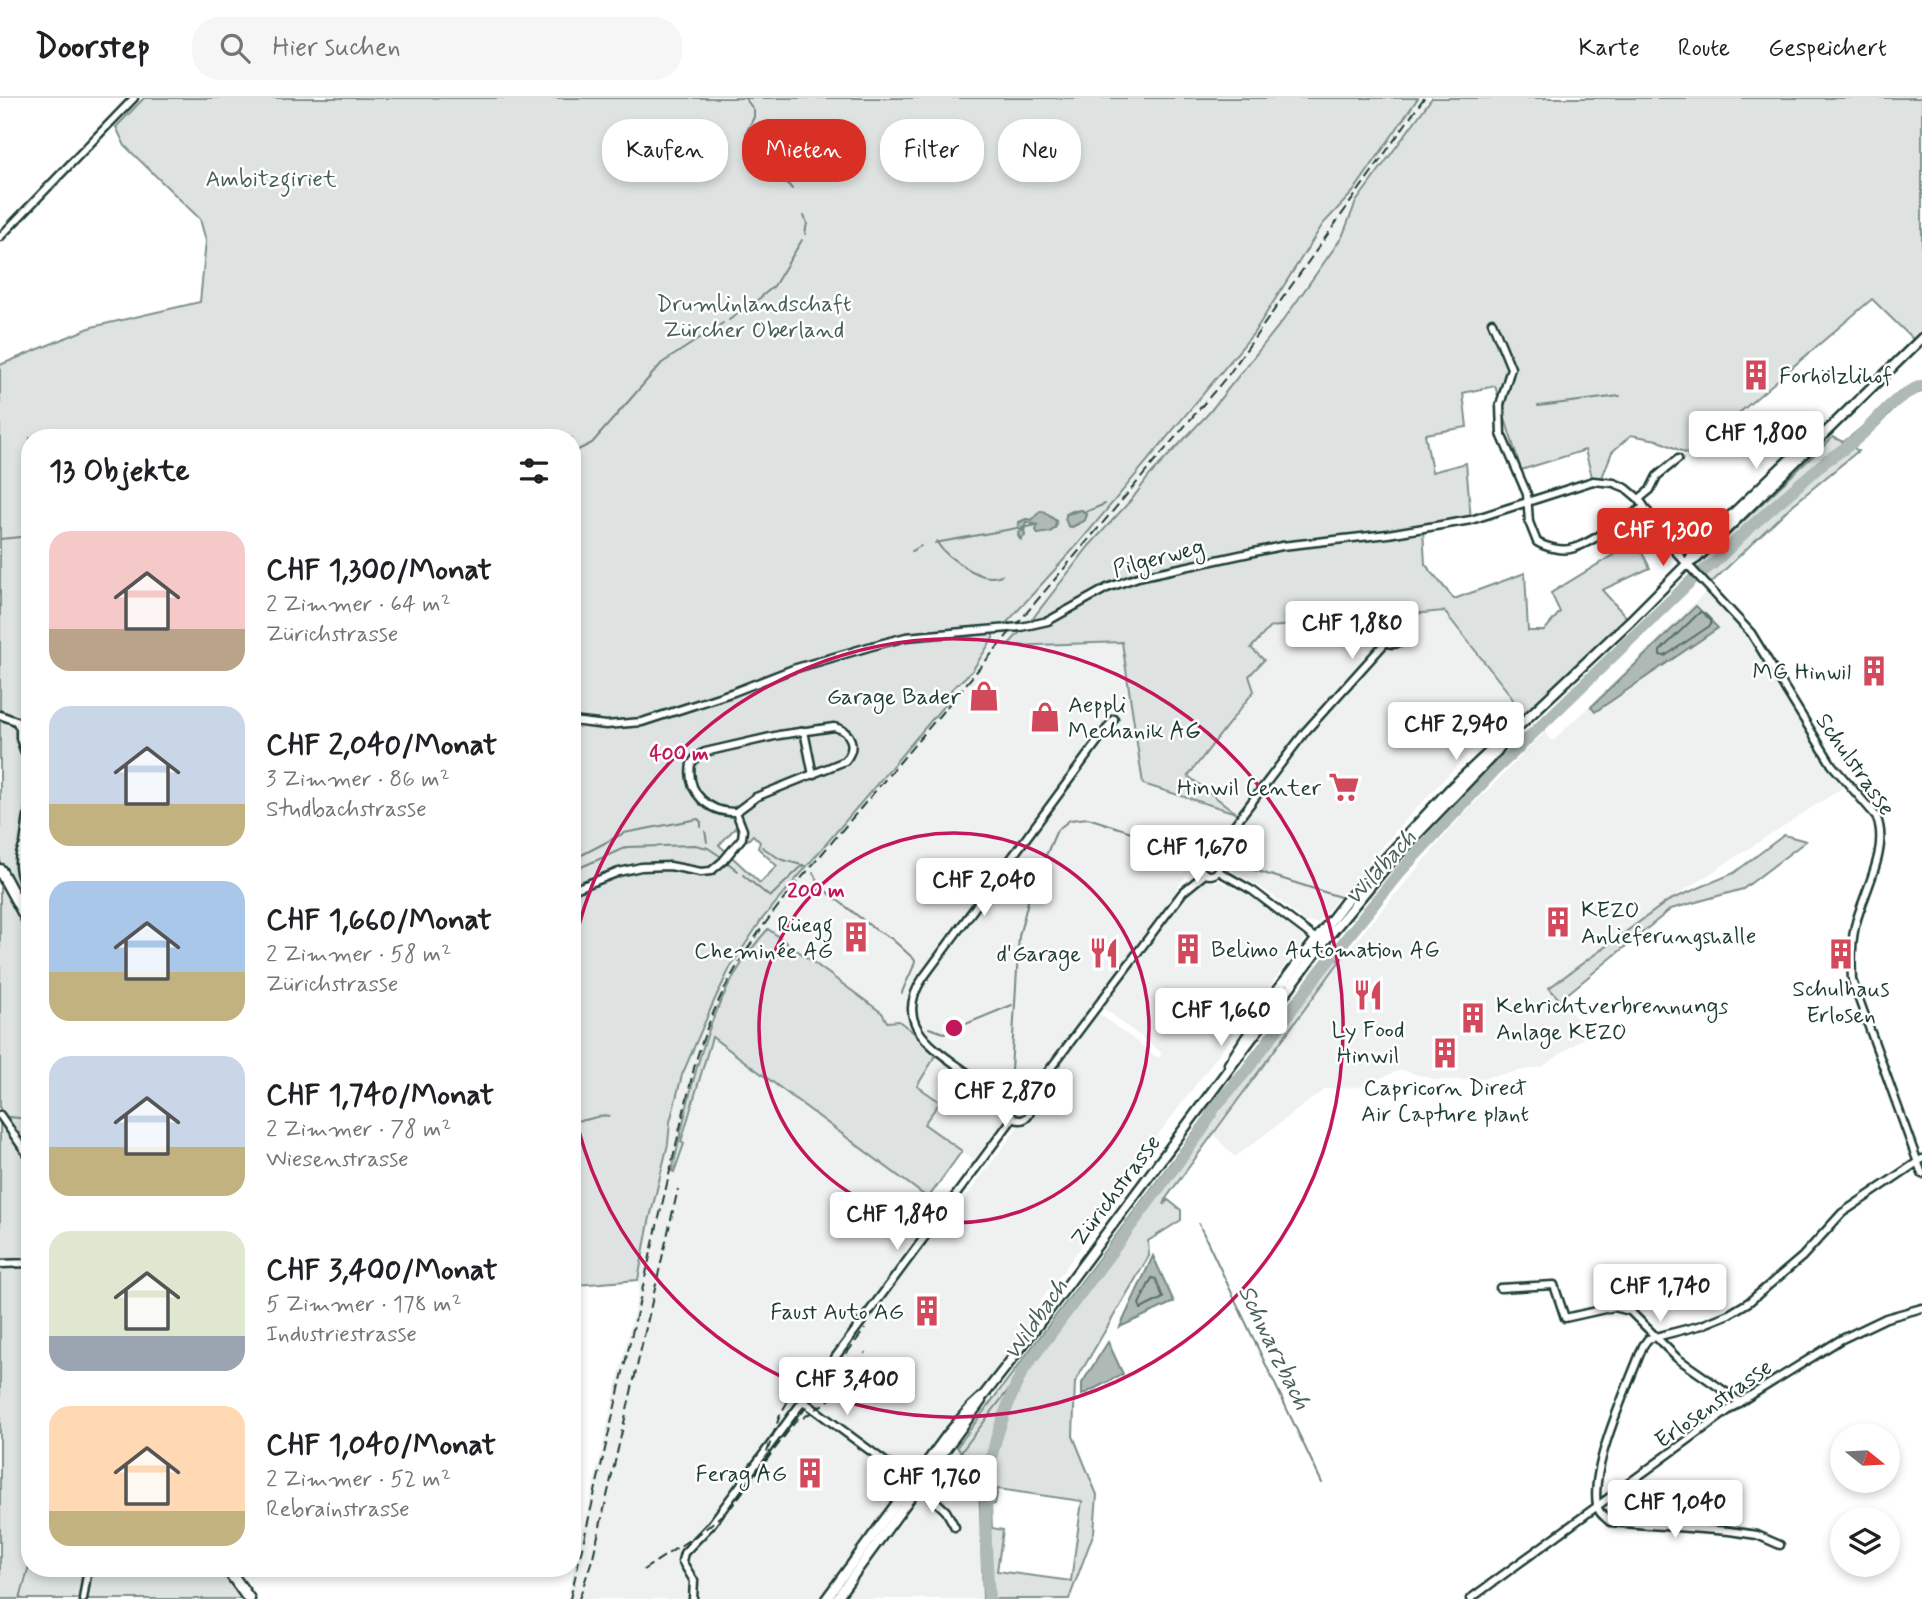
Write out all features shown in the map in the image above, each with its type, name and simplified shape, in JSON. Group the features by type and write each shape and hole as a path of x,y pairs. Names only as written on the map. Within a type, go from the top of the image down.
{"highway":[{"path":"0,870 21,908"},
{"path":"233,1577 249,1599"}],"main road":[{"name":"Zürichstrasse","path":"835,1599 963,1416 984,1395 1225,1073 1259,1016 1368,876 1482,756 1508,736 1630,621 1686,564 1695,550 1788,460 1802,453 1922,338"},
{"name":"Zürichstrasse","path":"1319,942 1508,736"},
{"name":"Zürichstrasse","path":"826,1599 916,1484"}],"street":[{"path":"0,237 134,98"},
{"path":"1492,322 1511,368 1500,405 1501,433 1527,494 1528,522 1537,542 1546,547 1570,549 1644,507"},
{"path":"1639,499 1650,490 1656,478 1678,459"},
{"name":"Pilgerweg","path":"581,722 606,725 642,722 734,692 793,669 906,637 1021,627 1048,621 1107,588 1138,577 1282,546 1388,534 1471,520 1601,480 1626,488 1639,499 1686,564"},
{"name":"Schulstrasse","path":"1686,564 1751,633 1832,765 1880,825 1881,846 1855,926 1851,955 1852,980 1920,1161 1922,1174"},
{"path":"1216,857 1222,841 1305,732 1386,642"},
{"path":"0,715 21,721"},
{"path":"1012,1104 925,1042 914,1020 914,997 923,978 1114,719"},
{"path":"16,721 20,728 21,741"},
{"path":"839,727 847,732 852,740 851,754 845,761 813,775 756,797 736,812 718,811 703,801 691,782 690,768 692,761 705,752 804,731 839,727"},
{"path":"804,731 813,775"},
{"path":"581,887 641,867 670,866 703,872 713,869 742,838 743,830 736,812"},
{"path":"21,851 21,878"},
{"path":"1207,856 1216,857 1220,862 1218,871 1213,875 1205,874 1200,869 1202,859 1207,856"},
{"path":"1218,871 1263,898 1319,942"},
{"path":"1026,1101 1183,892 1205,874"},
{"path":"1013,1118 1010,1111 1012,1104 1017,1100 1026,1101"},
{"path":"1013,1118 1021,1120 1028,1116 1030,1108 1026,1101"},
{"path":"0,1115 21,1145"},
{"path":"693,1599 694,1584 682,1562 684,1553 710,1526 1013,1118"},
{"path":"1780,1545 1757,1535 1729,1531 1610,1522 1597,1506 1599,1464 1643,1346 1648,1339 1702,1325 1749,1302 1802,1257 1842,1213 1920,1161"},
{"path":"0,1264 21,1264"},
{"path":"1500,1288 1554,1286 1565,1318 1614,1307 1630,1311 1654,1338 1677,1358 1740,1402"},
{"name":"Erlosenstrasse","path":"1470,1599 1740,1402 1840,1340 1886,1318 1922,1308"},
{"path":"803,1401 916,1484 946,1511 955,1527"},
{"path":"83,1599 87,1577"}],"shaded area":[{"path":"1418,98 1432,98 1356,201 1342,237 1285,318 1208,414 1150,475 1007,646 1122,642 1143,784 1234,812 1188,776 1254,691 1249,676 1251,648 1270,627 1445,611 1508,692 1510,702 1518,713 1468,754 1407,818 1317,923 1306,922 1268,892 1227,867 1229,860 1224,858 1224,852 1238,833 1235,830 1236,815 1199,856 1176,890 1186,898 1205,882 1220,881 1258,900 1305,939 1101,1211 1105,1215 1042,1299 984,1395 826,1599 567,1599 572,1577 581,1577 581,1539 639,1289 638,1280 649,1222 682,1075 731,966 762,919 945,704 942,703 952,689 972,671 993,633 1001,629 1079,543 1253,334 1323,224 1353,192","holes":["731,983 883,1016 887,1022 938,1052 916,1086 924,1124 974,1160 1004,1120 1005,1109 999,1103 1006,1093 1021,1094 1031,1085 1094,1001 1162,1053 1158,1058 1098,1013 1039,1091 1030,1118 1021,1123 945,1225 933,1216 928,1198 711,1037 672,1171 704,1042 714,1013"]},
{"path":"1706,592 1742,630 1842,788 1668,901 1549,988 1588,1031 1582,1039 1542,1067 1470,1080 1436,1080 1401,1070 1359,1087 1325,1089 1235,1157 1214,1135 1354,943 1461,817 1545,732 1553,741"},
{"path":"957,1447 979,1479 983,1599 844,1599"}],"green space":[{"name":"Drumlinlandschaft Zürcher Oberland","path":"144,98 1418,98 1353,192 1323,224 1253,334 1079,543 1001,629 993,633 993,638 972,671 952,689 942,703 946,703 762,919 731,966 682,1075 638,1280 581,1285 581,429 21,429 21,1577 233,1577 249,1599 0,1599 0,365 92,327 200,302 206,241 200,219 125,146 116,127","holes":["1082,510 1087,515 1084,521 1072,527 1068,526 1066,514","1043,511 1056,521 1057,525 1053,530 1038,534 1037,525 1026,522 1022,540 1018,536 1023,530 1018,529 1019,522 1032,520","736,827 748,840 753,835 760,842 758,848 777,866 760,883 719,845"]},
{"path":"1432,98 1922,98 1922,338 1917,343 1872,299 1690,455 1657,440 1631,435 1612,452 1601,480 1593,481 1585,450 1521,470 1495,386 1463,393 1467,427 1425,434 1432,472 1466,463 1471,520 1423,529 1425,564 1454,599 1525,573 1528,631 1544,631 1560,612 1551,593 1636,541 1650,568 1602,590 1630,621 1525,719 1508,692 1444,611 1270,627 1251,648 1264,660 1249,676 1254,691 1188,776 1236,813 1143,784 1122,642 1007,646 1150,475 1208,414 1285,318 1342,237 1356,202"},
{"path":"1922,381 1922,392 1900,403 1868,435 1852,446 1858,451 1789,508 1708,586 1692,569 1833,437 1843,442 1890,401"},
{"path":"1784,835 1806,841 1743,889 1671,909 1560,1000 1549,988 1668,901 1734,873"},
{"path":"768,929 882,1013 887,1022 899,1021 938,1052 917,1086 940,1102 924,1124 962,1151 928,1198 712,1037 681,1142 684,1144 674,1172 672,1171 695,1074 715,1013 729,984"},
{"path":"1342,958 1167,1197 1164,1205 1168,1200 1181,1210 1181,1220 1148,1241 1149,1256 1075,1382 1073,1436 1097,1495 1094,1532 1069,1599 983,1599 979,1479 957,1447 1318,967","holes":["998,1489 1082,1501 1071,1581 997,1571 1003,1530 992,1528 991,1505 995,1504"]}],"water":[{"path":"1082,510 1087,514 1085,520 1072,527 1068,526 1065,519 1067,514"},
{"path":"1040,511 1056,521 1055,528 1050,532 1038,534 1038,525 1026,522 1025,536 1020,539 1018,533 1023,530 1017,529 1019,523 1026,519 1032,520"},
{"path":"1696,606 1718,628 1595,712 1591,707"},
{"path":"1153,1256 1174,1302 1120,1327"},
{"path":"1108,1342 1123,1374 1082,1395 1082,1383"}],"waterway":[{"path":"745,98 754,110 754,117 746,133 792,189"},
{"path":"804,216 807,223 805,234"},
{"path":"729,320 774,286 802,240"},
{"path":"581,448 592,443 662,363 723,323"},
{"name":"Wildbach","path":"989,1599 986,1525 990,1466 1010,1398 1022,1372 1203,1129 1215,1107 1247,1070 1318,974 1398,874 1494,771 1748,529 1827,460 1861,435 1893,403 1922,386"},
{"path":"1538,406 1620,396"},
{"path":"1083,513 1105,504"},
{"path":"1022,528 1037,525"},
{"path":"935,543 1017,528"},
{"path":"0,539 21,537"},
{"path":"937,541 945,552 968,569 985,576 1002,575"},
{"path":"912,551 921,546"},
{"path":"1010,1087 1019,936 1031,890 1057,830 1070,820 1088,818 1193,852"},
{"path":"581,855 624,833 698,819 701,827"},
{"path":"705,831 707,842"},
{"path":"581,867 627,847 695,845 708,848 720,856"},
{"path":"762,847 780,859 805,866"},
{"path":"1229,862 1340,897"},
{"path":"728,863 738,871"},
{"path":"743,875 770,897 803,865"},
{"path":"813,873 822,888 876,930 892,939 915,960 902,993"},
{"path":"929,1028 944,1033 1012,1005"},
{"path":"581,1120 610,1116"},
{"path":"9,1117 21,1118"},
{"name":"Schwarzbach","path":"1199,1224 1322,1483"},
{"path":"971,1473 957,1460 958,1456 1022,1372"},
{"path":"20,1599 26,1577"}],"railway":[{"path":"581,1552 694,1068 711,1018 733,972 761,929 793,888 1229,374 1424,98"},
{"path":"579,1599 593,1557 678,1189"},
{"path":"643,1570 703,1531 732,1506 865,1329"},
{"path":"803,1418 832,1398 866,1352"},
{"path":"767,1452 780,1415 797,1385"},
{"path":"570,1599 575,1577"}],"place":[{"name":"Forhölzlihof","path":"1756,375"},
{"name":"MG Hinwil","path":"1874,671"},
{"name":"Garage Bader","path":"984,696"},
{"name":"Aeppli Mechanik AG","path":"1045,717"},
{"name":"Hinwil Center","path":"1344,787"},
{"name":"KEZO Anlieferungshalle","path":"1558,922"},
{"name":"Rüegg Cheminée AG","path":"856,937"},
{"name":"Belimo Automation AG","path":"1188,949"},
{"name":"d'Garage","path":"1104,953"},
{"name":"Schulhaus Erlosen","path":"1841,954"},
{"name":"Ly Food Hinwil","path":"1368,995"},
{"name":"Kehrichtverbrennungs Anlage KEZO","path":"1473,1018"},
{"name":"Capricorn Direct Air Capture plant","path":"1445,1053"},
{"name":"Faust Auto AG","path":"927,1311"},
{"name":"Ferag AG","path":"810,1473"}],"park label":[{"name":"Ambitzgiriet","path":"271,178"}]}
